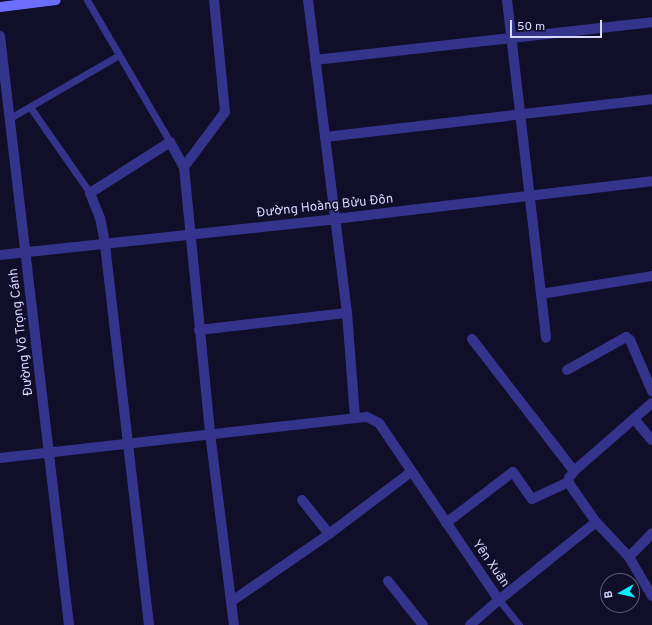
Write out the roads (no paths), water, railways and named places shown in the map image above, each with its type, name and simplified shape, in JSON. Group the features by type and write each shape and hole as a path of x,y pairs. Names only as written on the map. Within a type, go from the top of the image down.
{"street":[{"path":"0,7 56,0"},
{"path":"184,167 225,112 214,0"},
{"path":"308,0 347,313 355,418"},
{"path":"507,0 546,338"},
{"path":"315,60 652,22"},
{"name":"Đường Võ Trọng Cánh","path":"0,36 69,625"},
{"path":"325,137 521,116 652,99"},
{"path":"149,625 105,243 100,218 90,193 170,142 184,167 189,234 210,433 234,625"},
{"name":"Đường Hoàng Bửu Đôn","path":"0,255 335,219 652,181"},
{"path":"541,294 652,276"},
{"path":"199,330 347,313"},
{"path":"567,370 626,337 630,340 652,391"},
{"path":"472,339 574,471"},
{"path":"446,523 513,472 532,499 568,482 574,471 635,420 652,403"},
{"name":"Yên Xuân","path":"0,458 50,454 210,433 367,417 379,424 499,600 596,522"},
{"path":"635,420 652,440"},
{"path":"232,601 329,534 411,472"},
{"path":"568,482 596,522 629,557 652,596"},
{"path":"302,500 329,534"},
{"path":"629,557 652,533"},
{"path":"388,581 423,625"},
{"path":"470,625 499,600"}],"lane":[{"path":"87,0 170,142"},
{"path":"10,118 119,55"},
{"path":"30,107 90,193"},
{"path":"499,600 519,625"}]}
